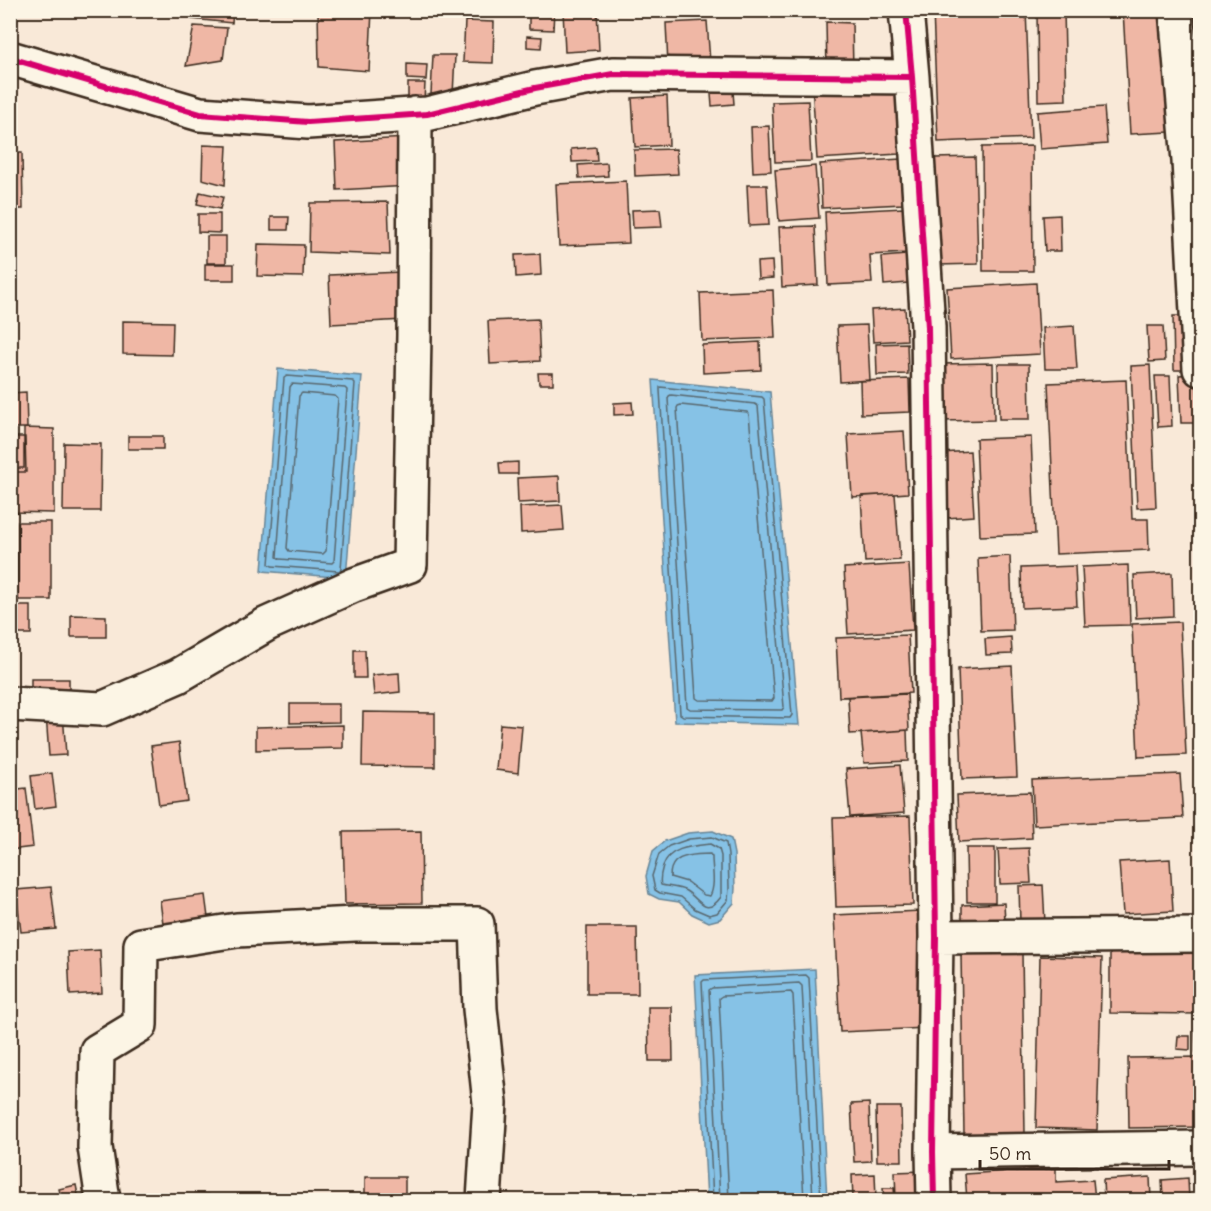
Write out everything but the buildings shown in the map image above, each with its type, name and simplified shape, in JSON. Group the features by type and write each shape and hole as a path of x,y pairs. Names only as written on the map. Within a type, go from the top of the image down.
{"street":[{"path":"906,10 928,327 936,938 934,1200"},
{"path":"1176,10 1189,161 1200,369"},
{"path":"10,58 200,114 308,122 427,114 535,88 613,74 912,76"},
{"path":"10,704 102,709 178,676 267,624 354,585 410,565 415,114"},
{"path":"103,1200 95,1147 97,1051 140,1025 141,945 237,930 355,924 477,924 480,1009 490,1103 484,1200"},
{"path":"936,938 1200,935"},
{"path":"933,1152 1200,1148"}],"water":[{"path":"278,369 362,376 346,578 262,571"},
{"path":"653,380 770,392 799,725 675,722"},
{"path":"713,831 731,839 735,888 734,903 720,919 709,922 692,914 679,902 659,899 649,894 646,876 653,851 665,841 688,833"},
{"path":"815,969 827,1200 707,1200 695,975"}],"cycle path":[{"path":"906,10 928,327 936,937 934,1200"},
{"path":"10,58 200,114 308,122 427,114 535,88 613,74 912,77"}]}
